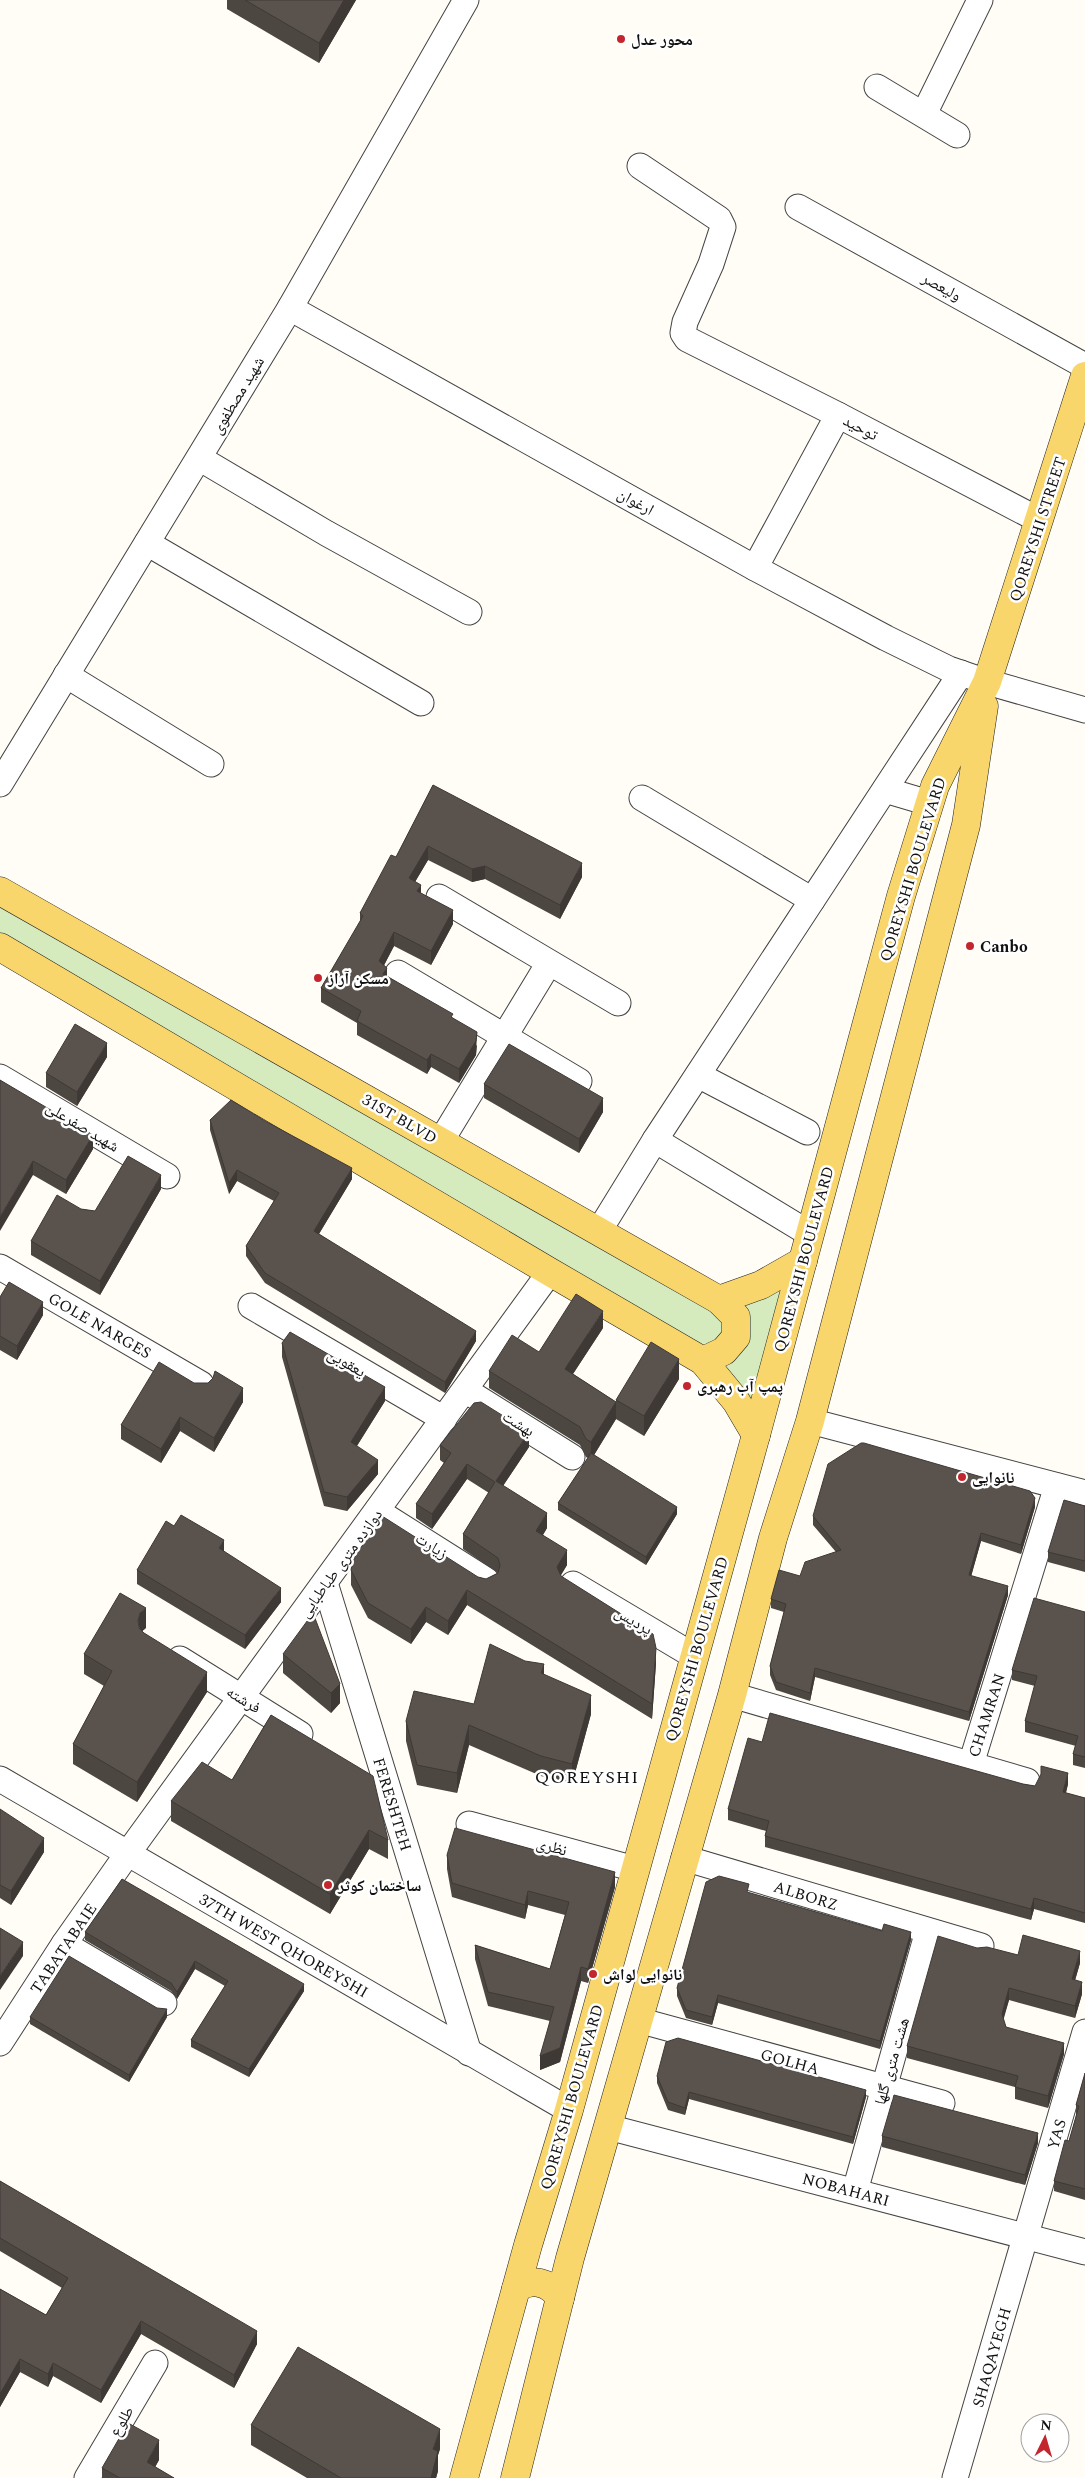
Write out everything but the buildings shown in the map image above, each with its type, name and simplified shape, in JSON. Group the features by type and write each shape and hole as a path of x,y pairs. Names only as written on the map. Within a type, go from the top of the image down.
{"main road":[{"name":"QOREYSHI STREET","path":"987,682 1039,520 1076,424 1085,376"},
{"name":"QOREYSHI BOULEVARD","path":"464,2478 528,2245 569,2110 756,1435 901,896 935,786 987,682"},
{"name":"QOREYSHI BOULEVARD","path":"515,2478 570,2258 732,1695 773,1538 810,1420 969,813 987,682"},
{"path":"929,803 940,797 952,796 962,802 969,813"},
{"name":"31ST BLVD","path":"0,892 719,1300 736,1317 736,1337 724,1351 703,1361"},
{"path":"0,947 703,1361 736,1401 756,1435"},
{"path":"719,1300 761,1285 803,1261"},
{"path":"528,2245 536,2256 546,2261 561,2262 570,2258"},
{"path":"516,2288 528,2282 540,2283 552,2289 560,2298"}],"street":[{"name":"شهید مصطفوی","path":"0,784 290,308 466,0"},
{"path":"924,114 980,0"},
{"path":"877,87 957,135"},
{"name":"توحید","path":"640,166 719,219 723,228 711,264 684,322 683,333 687,339 1039,520"},
{"name":"ولیعصر","path":"798,207 1085,366"},
{"name":"ارغوان","path":"290,308 755,568 886,638 960,673 1085,710"},
{"path":"755,568 838,415"},
{"path":"199,458 326,533 469,612"},
{"path":"147,543 421,703"},
{"path":"599,1231 655,1140 960,673"},
{"path":"66,675 211,764"},
{"path":"885,790 929,803"},
{"path":"642,798 812,900"},
{"path":"439,897 618,1003"},
{"path":"441,1141 549,962"},
{"path":"398,973 579,1081"},
{"path":"698,1075 807,1132"},
{"name":"شهید صفرعلی","path":"0,1077 167,1176"},
{"path":"655,1140 810,1234"},
{"name":"GOLE NARGES","path":"0,1267 201,1384"},
{"name":"دوازده متری طباطبایی","path":"128,1853 550,1272"},
{"name":"یعقوبی","path":"251,1306 444,1419"},
{"name":"بهشت","path":"465,1390 572,1457"},
{"path":"810,1420 1085,1493"},
{"name":"CHAMRAN","path":"732,1695 971,1764 1057,1486"},
{"name":"زیارت","path":"377,1511 486,1580"},
{"name":"FERESHTEH","path":"325,1583 469,2054"},
{"name":"پردیس","path":"573,1584 694,1656"},
{"name":"فرشته","path":"160,1646 323,1748"},
{"path":"971,1764 1027,1780"},
{"path":"356,1768 388,1787"},
{"name":"37TH WEST QHOREYSHI","path":"0,1779 469,2054 569,2110"},
{"name":"نظری","path":"470,1824 635,1869"},
{"name":"TABATABAIE","path":"0,2043 64,1944 128,1853"},
{"name":"ALBORZ","path":"684,1858 981,1946"},
{"name":"هشت متری گلها","path":"855,2191 928,1931"},
{"path":"64,1944 164,2003"},
{"name":"GOLHA","path":"638,2020 942,2103"},
{"name":"YAS","path":"1026,2236 1085,2032"},
{"name":"NOBAHARI","path":"608,2127 1085,2252"},
{"name":"SHAQAYEGH","path":"955,2478 1026,2236"},
{"name":"طلوع","path":"87,2478 155,2363"}],"green space":[{"path":"0,897 723,1317 723,1333 714,1343 699,1344 0,941"},
{"path":"792,1275 753,1418 715,1363 731,1303"}],"place":[{"name":"محور عدل","path":"621,39"},
{"name":"Canbo","path":"970,946"},
{"name":"مسکن آراز","path":"318,978"},
{"name":"پمپ آب رهبری","path":"687,1386"},
{"name":"نانوایی","path":"962,1477"},
{"name":"ساختمان کوثر","path":"328,1885"},
{"name":"نانوایی لواش","path":"593,1974"}],"district":[{"name":"QOREYSHI","path":"587,1777"}]}
